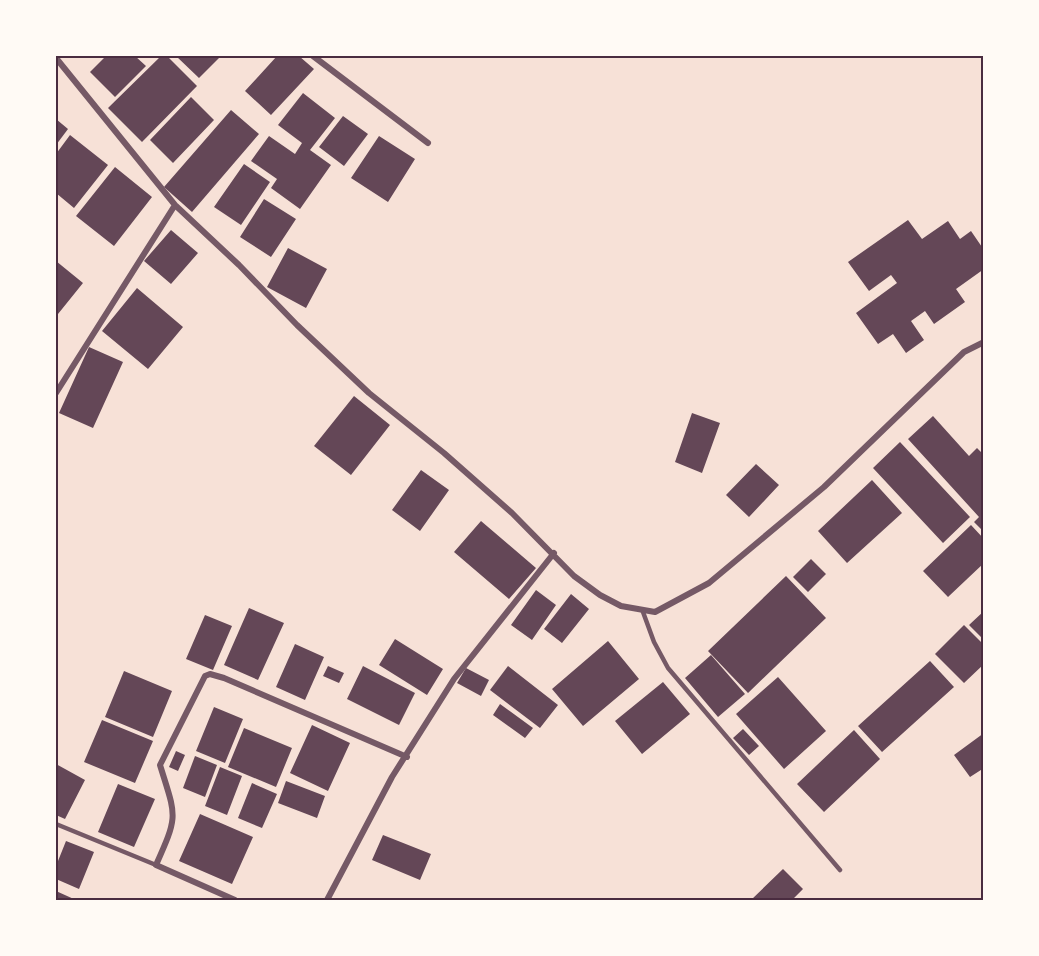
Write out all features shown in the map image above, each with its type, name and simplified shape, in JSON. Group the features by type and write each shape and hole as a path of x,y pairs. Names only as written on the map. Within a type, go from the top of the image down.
{"street":[{"path":"313,56 428,143"},
{"path":"56,58 175,205 369,393 444,453 554,553 574,576 600,595 621,606 643,612 655,612 668,607 725,570 824,487 964,352 984,342"},
{"path":"56,393 175,205"},
{"path":"327,900 392,777 454,679 554,553"},
{"path":"235,900 156,865 174,819 173,806 160,765 185,710 207,675 225,678 406,757"}],"lane":[{"path":"643,612 654,642 668,668 840,870"},
{"path":"56,824 156,865"}],"building":[{"path":"106,56 135,56 146,66 115,97 90,72"},
{"path":"161,56 167,56 197,86 142,142 108,108"},
{"path":"176,56 221,56 199,78"},
{"path":"277,56 299,56 314,69 271,115 245,91"},
{"path":"303,93 335,118 310,150 331,165 300,209 271,188 277,179 251,161 269,136 295,154 302,143 278,125"},
{"path":"191,97 214,120 173,163 150,140"},
{"path":"231,110 259,134 192,212 164,187"},
{"path":"343,116 368,134 344,166 319,147"},
{"path":"56,119 68,129 56,145"},
{"path":"70,135 108,165 74,208 56,193 56,154"},
{"path":"379,136 415,159 388,202 351,178"},
{"path":"244,164 270,182 241,225 214,207"},
{"path":"115,167 152,197 114,246 76,216"},
{"path":"264,199 296,219 271,257 240,237"},
{"path":"908,220 922,239 948,221 960,239 971,231 984,250 984,269 956,289 965,302 934,324 925,311 911,321 924,340 906,353 893,334 878,344 856,313 897,283 891,275 869,291 848,262"},
{"path":"171,230 198,253 171,284 144,261"},
{"path":"288,248 327,269 306,308 267,287"},
{"path":"56,261 83,283 58,314 56,312"},
{"path":"137,288 183,327 148,369 102,331"},
{"path":"89,347 123,362 93,428 59,413"},
{"path":"354,396 390,425 351,475 314,446"},
{"path":"692,413 720,423 702,473 675,462"},
{"path":"933,416 969,456 977,448 984,455 984,532 974,522 979,517 908,439"},
{"path":"900,442 970,517 943,543 873,468"},
{"path":"756,464 779,485 749,517 726,495"},
{"path":"421,470 449,490 420,531 392,510"},
{"path":"872,480 902,513 847,563 818,531"},
{"path":"481,521 536,568 509,599 454,552"},
{"path":"971,525 984,539 984,563 948,597 923,571"},
{"path":"811,559 826,574 808,592 793,577"},
{"path":"786,576 826,618 748,693 708,651"},
{"path":"536,590 556,605 532,640 511,625"},
{"path":"571,594 589,609 562,643 544,629"},
{"path":"249,608 284,623 258,680 224,665"},
{"path":"984,611 984,640 969,625"},
{"path":"205,615 232,626 213,670 186,659"},
{"path":"964,625 984,645 984,664 964,683 935,654"},
{"path":"395,639 443,669 427,695 379,665"},
{"path":"608,641 639,679 583,726 552,689"},
{"path":"295,644 324,657 305,700 276,687"},
{"path":"711,655 745,694 718,717 685,678"},
{"path":"930,661 954,687 882,752 858,726"},
{"path":"328,666 344,673 339,683 323,676"},
{"path":"363,666 415,693 399,725 347,699"},
{"path":"508,666 558,705 540,728 490,690"},
{"path":"466,668 489,680 481,696 457,683"},
{"path":"124,671 172,691 153,737 105,717"},
{"path":"778,677 826,731 784,769 736,714"},
{"path":"663,682 690,714 642,754 615,721"},
{"path":"500,704 533,728 525,738 493,715"},
{"path":"214,707 243,719 225,763 196,751"},
{"path":"102,720 153,741 135,783 84,762"},
{"path":"312,725 350,743 328,791 290,773"},
{"path":"244,728 292,748 276,787 228,767"},
{"path":"743,729 759,746 749,755 733,738"},
{"path":"854,730 880,759 824,812 797,784"},
{"path":"984,733 984,768 970,777 954,755"},
{"path":"176,751 185,755 178,771 169,767"},
{"path":"195,756 217,765 205,797 183,788"},
{"path":"56,764 85,780 65,819 56,815"},
{"path":"220,767 242,776 227,815 205,806"},
{"path":"286,781 325,796 317,818 278,803"},
{"path":"252,783 277,794 262,828 238,818"},
{"path":"118,784 155,799 134,847 98,832"},
{"path":"200,814 253,837 232,884 179,861"},
{"path":"383,835 431,854 420,880 372,860"},
{"path":"66,841 94,852 79,889 56,879 56,866"},
{"path":"783,869 803,889 792,900 751,900"},
{"path":"56,891 76,900 56,900"}]}
